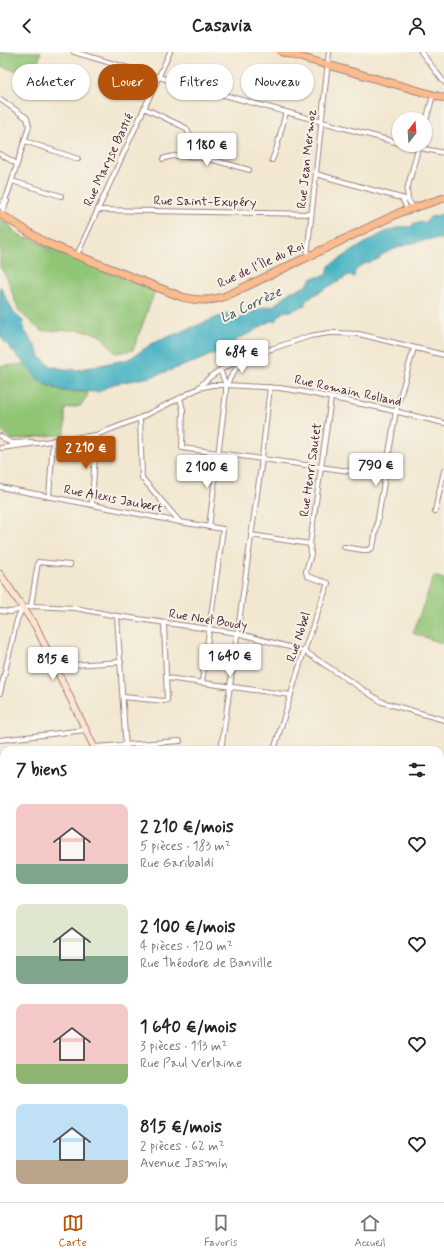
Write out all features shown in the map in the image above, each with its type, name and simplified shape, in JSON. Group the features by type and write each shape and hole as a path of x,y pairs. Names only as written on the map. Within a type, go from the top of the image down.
{"main road":[{"path":"282,52 444,98"},
{"name":"Rue de l'Île du Roi","path":"0,212 46,243 182,297 200,300 226,296 410,208 444,198"}],"street":[{"path":"74,52 392,141"},
{"name":"Rue Maryse Bastié","path":"77,255 170,52"},
{"name":"Rue Jean Mermoz","path":"307,256 329,52"},
{"path":"421,52 444,82"},
{"path":"428,112 433,95"},
{"path":"0,99 27,118 29,126 8,193 0,212"},
{"path":"144,108 186,128 201,157"},
{"path":"272,160 286,112"},
{"path":"25,141 78,159"},
{"path":"432,150 444,152"},
{"path":"402,198 407,190 418,152"},
{"path":"0,154 17,164"},
{"path":"163,159 168,156 201,157 249,170"},
{"path":"316,174 408,200"},
{"path":"12,181 61,196"},
{"path":"407,190 410,208"},
{"path":"0,212 5,207 8,193"},
{"path":"402,198 410,208"},
{"name":"Rue Saint-Exupéry","path":"98,210 311,214"},
{"path":"199,388 220,370 241,359 252,357 310,336 336,332 359,334 444,355"},
{"path":"344,547 363,550 372,548 386,476 396,411 414,348"},
{"path":"209,527 220,453 226,385 237,367 252,357"},
{"path":"220,370 226,385"},
{"name":"Rue Romain Rolland","path":"0,449 53,440 96,435 140,418 199,388 226,385 270,387 299,391 396,411 444,423"},
{"path":"222,746 262,459 270,387"},
{"path":"180,398 183,410 182,448 386,476"},
{"name":"Rue Henri Sautet","path":"310,544 331,398"},
{"path":"140,418 142,478 180,522"},
{"path":"92,506 96,435"},
{"path":"0,436 3,443 0,449"},
{"name":"Rue Romain Rolland","path":"0,436 11,443 42,442"},
{"path":"49,497 53,440"},
{"path":"435,511 442,494 444,471"},
{"name":"Rue Alexis Jaubert","path":"0,487 92,506 223,529 209,629"},
{"path":"251,535 310,544"},
{"name":"Rue Nobel","path":"275,746 304,651 328,583 307,576 306,571 311,554 310,544"},
{"path":"31,606 38,562 70,565"},
{"path":"0,574 36,627 93,746"},
{"name":"Rue Noël Boudy","path":"0,611 11,612 31,606 75,608 164,624 237,633 304,651 382,702 444,720"},
{"path":"0,693 16,620 22,608"},
{"path":"118,616 126,746"},
{"path":"123,697 164,701 167,700 164,624"},
{"path":"202,682 209,629"},
{"path":"56,666 121,662"},
{"path":"167,678 290,695"},
{"path":"0,740 85,730"},
{"path":"141,746 180,741"}],"green space":[{"path":"0,52 41,52 38,64 12,64 12,70 0,66"},
{"path":"0,219 10,225 12,230 26,239 28,237 50,248 155,291 133,350 116,353 103,338 91,332 77,330 42,331 19,311 7,278 0,267"},
{"path":"25,364 43,383 48,386 76,392 87,392 88,395 80,406 65,409 65,434 13,440 0,430 0,366"},
{"path":"434,576 444,579 444,644 413,633"}],"water":[{"path":"444,214 444,239 412,243 381,255 379,259 362,265 355,271 354,277 349,275 306,300 305,305 291,311 282,312 276,321 270,321 251,333 239,338 231,346 197,361 151,377 113,384 98,392 64,391 45,384 38,379 0,335 0,286 14,313 23,321 24,330 36,347 41,358 51,366 77,370 129,359 153,343 228,313 238,320 243,316 264,307 273,306 290,292 306,286 312,278 327,275 329,266 369,241 392,230 402,227 410,227 414,223 426,222 430,217"}],"water label":[{"name":"La Corrèze","path":"251,305"}]}
